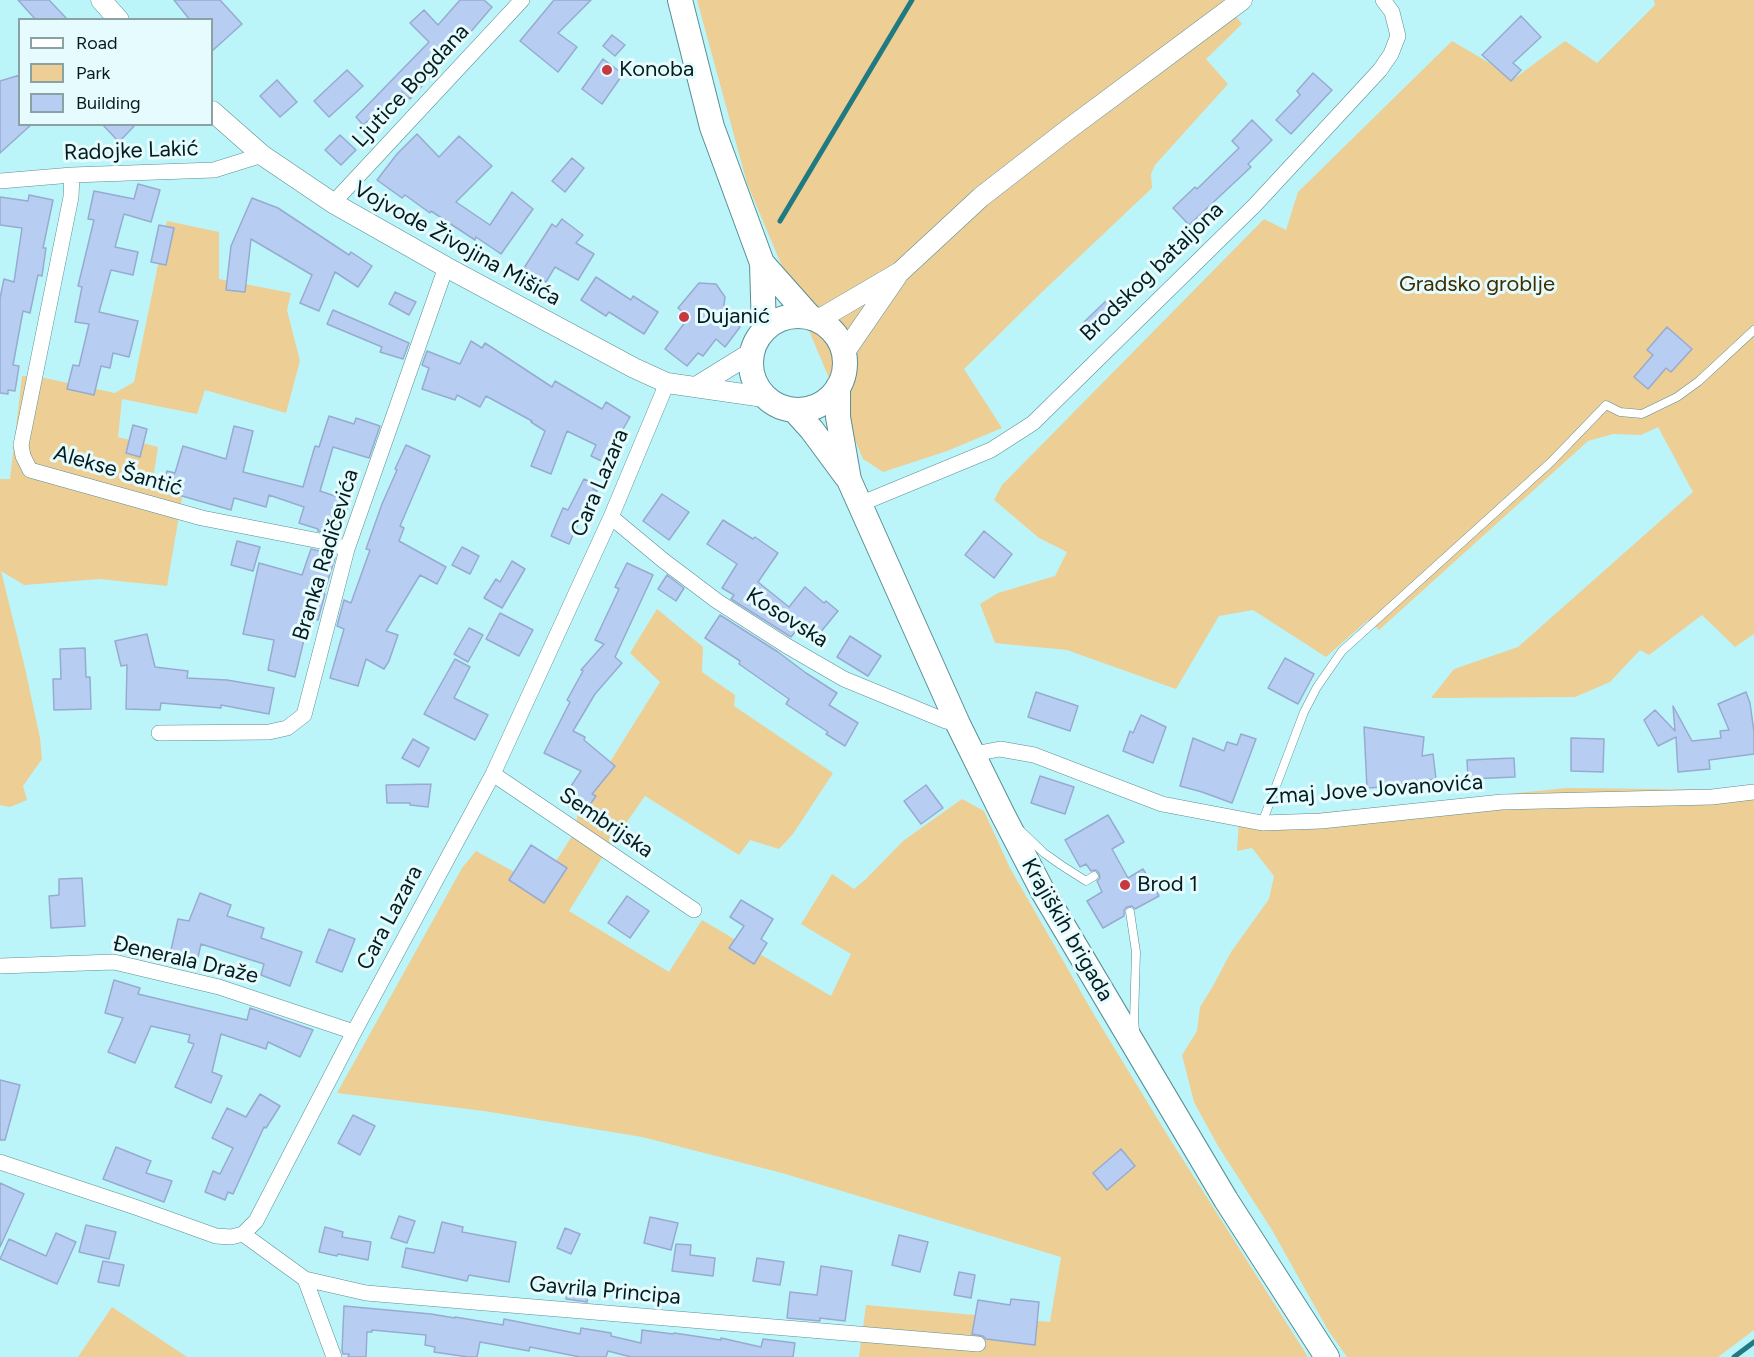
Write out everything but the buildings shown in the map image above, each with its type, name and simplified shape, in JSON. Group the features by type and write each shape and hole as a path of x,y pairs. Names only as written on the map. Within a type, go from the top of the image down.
{"main road":[{"path":"680,0 712,127 762,263 764,330"},
{"path":"762,263 814,318 830,328 839,339 844,353 843,377 827,400 811,408 794,410 780,407 764,397 753,379 750,366 754,345 764,330 785,317 798,315 814,318"},
{"name":"Krajiških brigada","path":"838,387 838,417 849,480"},
{"name":"Krajiških brigada","path":"794,410 849,480 958,724 1002,815 1042,890 1226,1200 1327,1357"}],"street":[{"path":"101,0 117,18"},
{"name":"Ljutice Bogdana","path":"333,203 522,0"},
{"path":"844,353 900,272 981,197 1242,0"},
{"name":"Brodskog bataljona","path":"860,504 991,450 1033,423 1255,205 1380,70 1391,54 1398,36 1392,12 1383,0"},
{"name":"Vojvode Živojina Mišića","path":"213,112 262,155 333,203 446,267 634,368 667,383 764,397"},
{"name":"Radojke Lakić","path":"0,180 214,170 262,155"},
{"name":"Alekse Šantić","path":"72,175 71,197 21,446 30,470 202,518 325,542 347,549"},
{"name":"Branka Radičevića","path":"159,733 269,732 287,729 304,715 347,549 446,267"},
{"path":"814,318 900,272"},
{"path":"696,387 751,353"},
{"name":"Cara Lazara","path":"243,1234 256,1221 354,1032 493,774 611,517 667,383"},
{"name":"Kosovska","path":"611,517 717,602 787,646 844,679 958,724"},
{"name":"Zmaj Jove Jovanovića","path":"974,754 1000,749 1034,755 1162,804 1262,822 1321,820 1502,802 1712,797 1754,792"},
{"name":"Sembrijska","path":"493,774 694,910"},
{"name":"Đenerala Draže","path":"0,966 114,962 219,987 354,1032"},
{"path":"0,1162 135,1206 216,1236 231,1237 243,1234"},
{"name":"Gavrila Principa","path":"243,1234 305,1279 366,1293 978,1344"},
{"path":"305,1279 334,1357"}],"lane":[{"path":"1262,822 1304,712 1317,687 1342,651 1551,462 1606,405 1620,411 1642,414 1677,397 1699,381 1754,330"},
{"path":"1002,815 1044,853 1061,865 1086,881 1094,876"},
{"path":"1130,912 1136,952 1134,1020 1138,1052"}],"green space":[{"path":"697,0 1223,0 1242,24 1206,59 1228,84 1155,165 1151,174 1152,188 964,369 1002,428 947,451 883,472 863,459 747,183"},
{"name":"Gradsko groblje","path":"1654,0 1754,0 1754,634 1735,647 1702,615 1649,655 1640,650 1610,682 1575,697 1431,698 1454,669 1518,647 1693,492 1658,427 1641,435 1613,434 1588,441 1379,630 1368,620 1326,657 1253,610 1219,616 1176,689 1067,650 995,643 980,604 998,593 1055,576 1067,552 1039,538 994,500 1002,485 1264,219 1286,230 1298,192 1452,41 1515,78 1565,41 1597,63 1655,5"},
{"path":"167,221 219,232 219,279 291,293 287,310 300,361 286,413 205,390 197,414 122,399 118,437 158,447 153,479 181,484 182,498 167,586 100,579 24,585 1,571 25,668 40,738 42,759 23,786 27,800 10,807 0,805 0,479 10,479 22,376 40,377 115,393 134,382"},
{"path":"657,609 703,647 702,672 735,695 734,706 833,773 793,834 779,849 750,840 739,855 645,796 605,853 569,911 669,972 702,920 831,996 851,954 801,924 832,874 854,889 903,841 962,799 984,811 1010,868 1093,1013 1308,1357 859,1357 866,1305 1050,1322 1061,1257 782,1173 642,1137 484,1111 337,1093 462,868 476,851 540,886 574,833 578,813 660,682 630,653"},
{"path":"1567,788 1754,790 1754,1330 1718,1357 1347,1357 1328,1330 1272,1230 1218,1146 1194,1102 1182,1055 1197,1031 1200,1007 1231,952 1269,899 1274,876 1252,848 1237,851 1239,821"},
{"path":"112,1307 187,1357 78,1357"}],"waterway":[{"path":"780,221 912,0"},
{"path":"1734,1357 1754,1342"}],"place":[{"name":"Konoba","path":"607,70"},
{"name":"Dujanić","path":"684,317"},
{"name":"Brod 1","path":"1125,885"}]}
